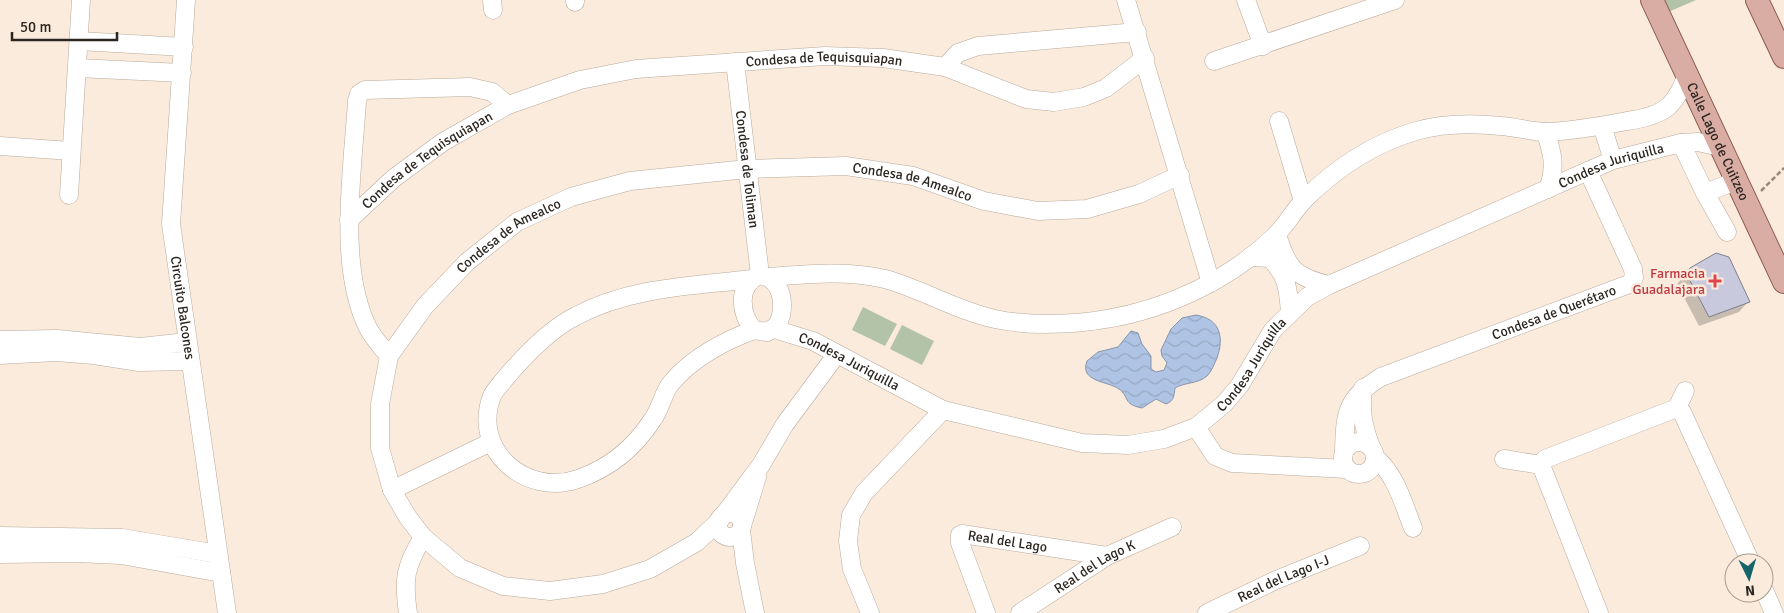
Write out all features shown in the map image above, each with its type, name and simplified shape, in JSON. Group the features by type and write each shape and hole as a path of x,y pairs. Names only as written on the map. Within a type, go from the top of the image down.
{"main road":[{"name":"Calle Lago de Cuitzeo","path":"1652,0 1784,282"},
{"path":"1758,0 1784,57"}],"street":[{"path":"69,194 81,0"},
{"name":"Circuito Balcones","path":"186,0 171,224 186,342 227,613"},
{"path":"1126,0 1145,58 1211,283"},
{"path":"1246,0 1263,46"},
{"path":"1214,61 1395,0"},
{"path":"945,67 958,53 978,46 1137,32"},
{"path":"79,41 184,47"},
{"path":"108,70 109,43"},
{"name":"Condesa de Tequisquiapan","path":"349,220 394,178 443,142 508,105 580,80 636,69 825,56 883,58 945,67 1026,99 1054,102 1084,97 1106,88 1145,58"},
{"name":"Condesa de Toliman","path":"734,62 760,277"},
{"path":"78,68 182,74"},
{"name":"Condesa Juriquilla","path":"1687,75 1679,94 1668,108 1643,118 1602,126 1545,132 1500,126 1452,124 1426,128 1400,136 1368,150 1337,170 1303,201 1277,234 1250,257 1211,283 1156,307 1105,319 1051,324 995,320 885,279 832,272 760,277 634,293 575,316 526,353 492,395 488,421 491,442 502,461 523,477 550,482 576,480 606,468 628,451 654,419 672,382 708,352 754,330 767,332 774,329 813,341 943,410 1082,443 1128,445 1164,438 1196,427 1224,404 1240,385 1272,330 1307,297 1329,285 1613,160 1681,143 1698,142 1720,147"},
{"name":"Condesa de Tequisquiapan","path":"389,356 368,328 357,297 350,250 349,220 359,94 365,90 470,87 492,92 508,105"},
{"path":"1279,121 1303,201"},
{"path":"1602,126 1613,160"},
{"path":"1545,132 1553,159 1553,176 1548,189"},
{"path":"1681,143 1705,193 1727,232"},
{"path":"0,146 71,152"},
{"name":"Condesa de Amealco","path":"837,354 785,424 761,465 721,518 697,542 650,569 603,584 550,591 503,586 460,568 423,537 407,516 392,490 380,448 380,404 389,356 426,306 467,262 517,222 571,197 630,182 747,169 846,166 913,176 984,202 1038,211 1087,209 1139,194 1180,175"},
{"name":"Condesa de Querétaro","path":"1352,465 1347,413 1352,400 1364,388 1381,376 1629,284 1634,278 1633,269 1588,171"},
{"path":"1705,193 1736,181"},
{"path":"1277,234 1284,258 1296,273 1309,281 1329,285"},
{"path":"1250,257 1270,258 1282,271 1288,288 1290,312"},
{"path":"754,330 745,317 742,302 747,285 760,277 776,284 783,303 781,319 774,329"},
{"path":"0,340 56,352 94,355 139,362 189,361"},
{"path":"0,355 30,347 95,341 140,347 186,342"},
{"path":"1196,427 1215,456 1232,463 1352,465 1370,470 1373,452 1364,429 1360,407 1364,388"},
{"path":"1541,465 1545,459 1677,408 1685,391"},
{"path":"1677,408 1682,412 1746,553"},
{"path":"870,613 852,569 848,541 851,515 864,493 943,410"},
{"path":"392,490 491,442"},
{"path":"1398,487 1352,465 1347,448 1356,443 1366,444 1385,465 1398,487 1413,528"},
{"path":"1504,459 1541,465"},
{"name":"Condesa de Amealco","path":"736,532 761,465"},
{"path":"1541,465 1599,613"},
{"path":"721,518 719,528 736,532"},
{"name":"Real del Lago K","path":"1020,613 1107,556 1172,526"},
{"path":"697,542 736,532"},
{"path":"736,532 745,563 755,613"},
{"name":"Real del Lago","path":"986,613 960,543 960,536 962,534 1107,556"},
{"path":"0,536 75,544 121,555 221,574"},
{"path":"408,613 405,588 409,560 423,537"},
{"path":"0,554 122,538 218,554"},
{"path":"163,563 167,546"},
{"name":"Real del Lago I-J","path":"1207,613 1276,580 1360,546"}],"path":[{"path":"1747,204 1784,168"}],"green space":[{"path":"1652,0 1696,0 1659,16"},
{"path":"863,307 897,324 885,346 852,330"},
{"path":"902,325 934,341 922,365 890,349"}],"water":[{"path":"1196,315 1211,321 1218,330 1220,343 1217,358 1210,372 1203,379 1175,388 1173,398 1169,403 1166,404 1156,399 1142,408 1136,406 1129,402 1119,389 1096,380 1087,373 1087,361 1098,352 1118,347 1131,331 1138,333 1142,344 1151,356 1151,369 1156,372 1164,370 1167,363 1162,356 1161,350 1171,329 1182,318"}],"building":[{"name":"Farmacia Guadalajara","path":"1716,253 1729,257 1750,302 1709,317 1686,273 1690,268"}],"place":[{"name":"Farmacia Guadalajara","path":"1715,281"}]}
